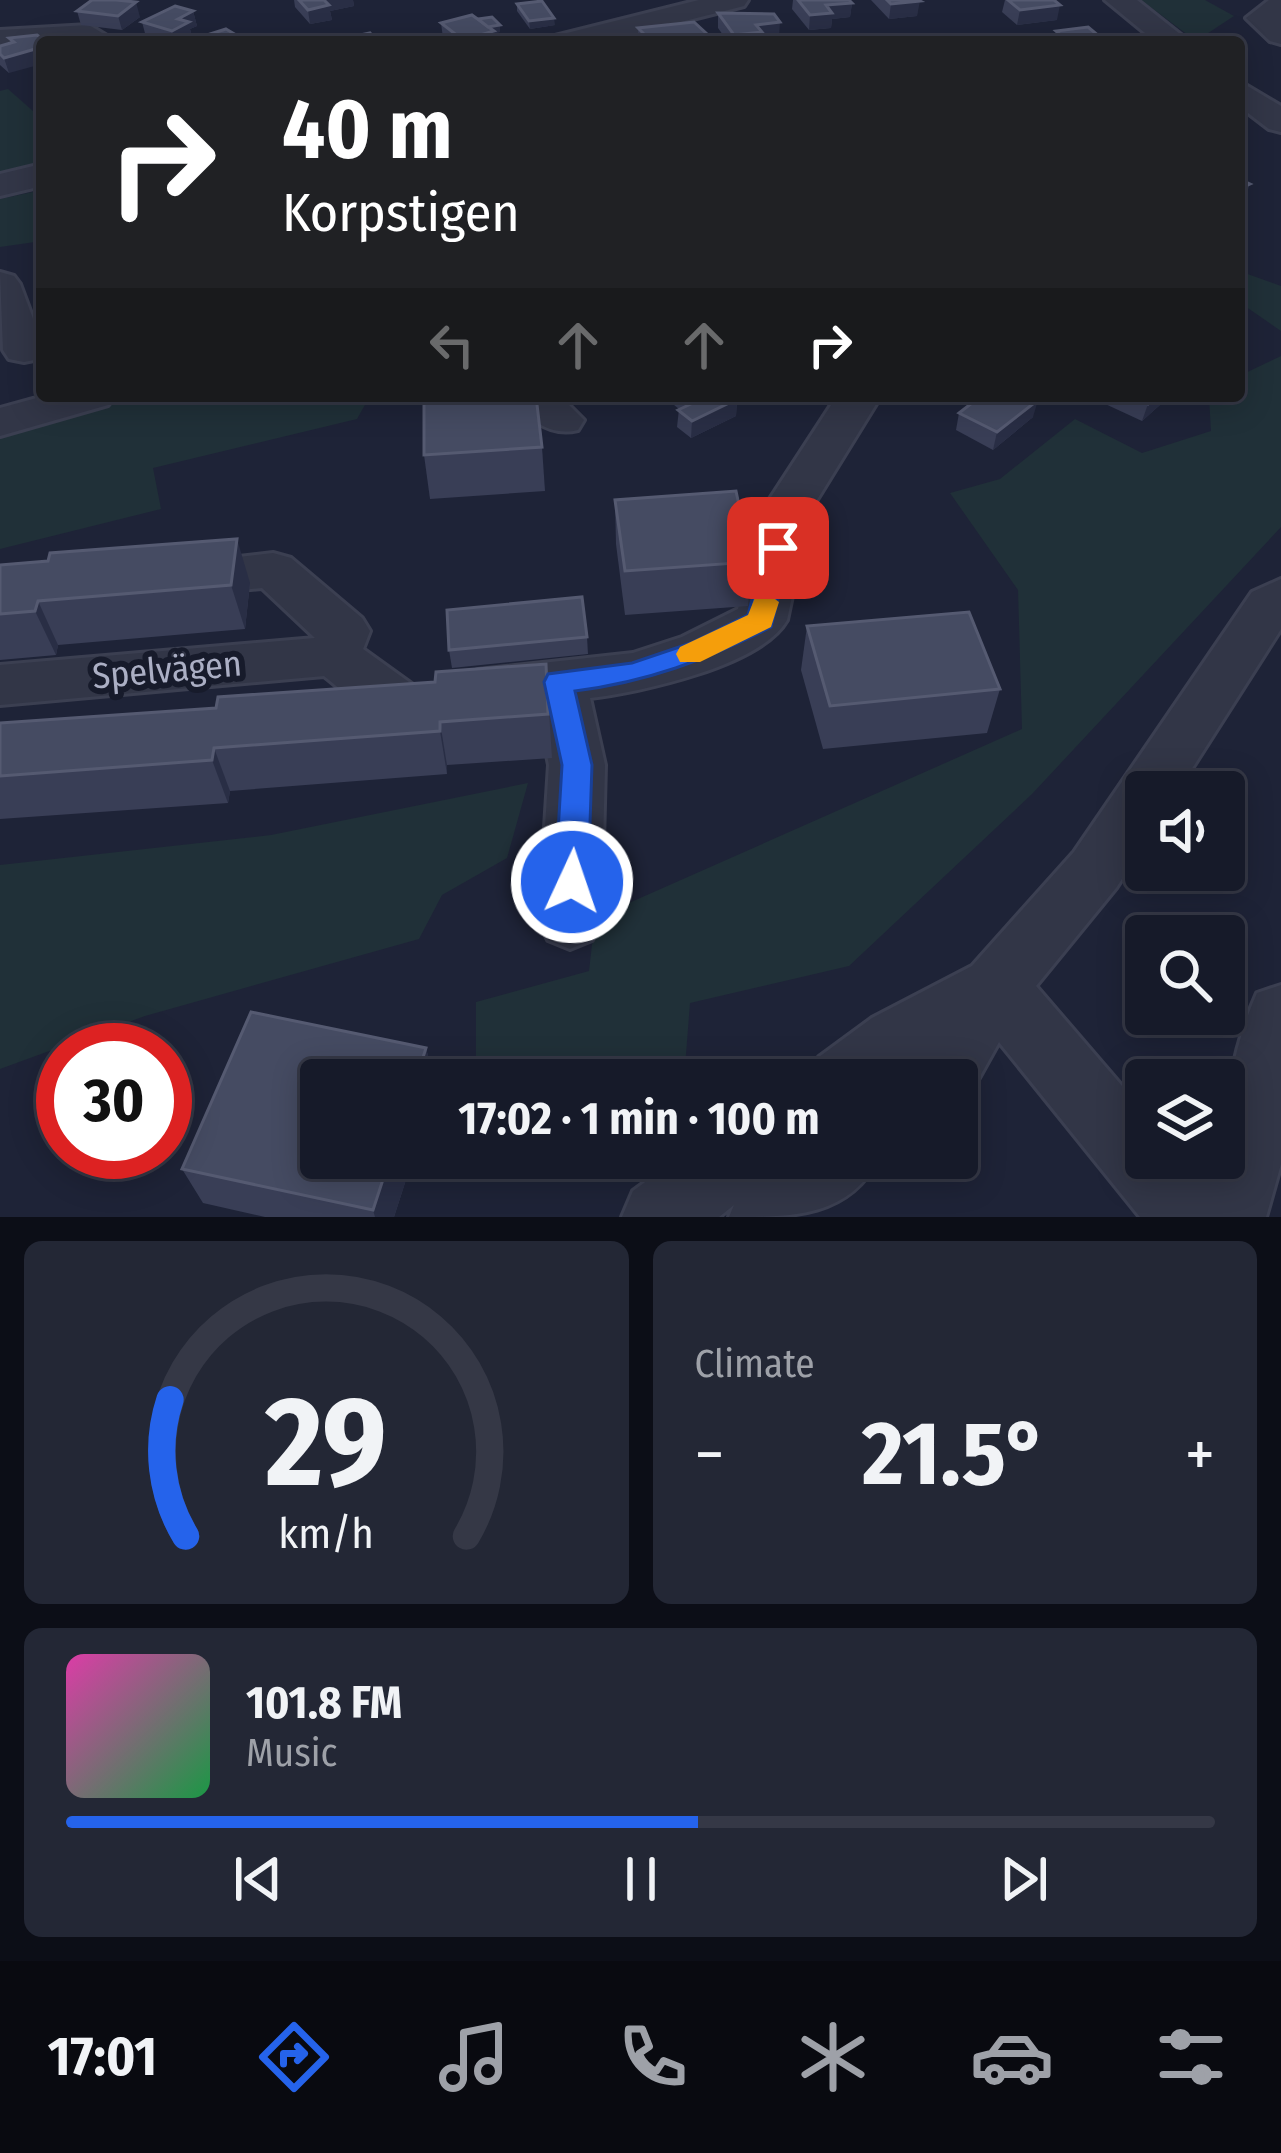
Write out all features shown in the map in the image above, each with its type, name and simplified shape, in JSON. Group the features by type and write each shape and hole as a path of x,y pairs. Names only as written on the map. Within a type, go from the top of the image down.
{"street":[{"path":"610,36 734,0"},
{"path":"1119,0 1166,36"},
{"path":"53,36 92,36"},
{"path":"0,39 36,37"},
{"path":"0,185 36,177"},
{"path":"0,284 22,350"},
{"path":"0,422 72,402"},
{"path":"324,708 633,673 701,651 761,620 786,511 855,402"},
{"path":"136,581 273,570 344,631 334,656 394,700"},
{"path":"1160,771 1270,605 1281,597"},
{"name":"Spelvägen","path":"0,685 334,656"},
{"path":"559,682 577,765 570,921"},
{"path":"952,1059 995,987 1095,870 1125,824"},
{"path":"871,1059 896,1040 995,987"},
{"path":"995,987 1185,1214 1237,1200 1280,1015"},
{"path":"659,1217 710,1179"},
{"path":"766,1217 816,1179"}],"shaded area":[{"path":"1141,0 1205,0 1234,16 1204,36 1189,36"},
{"path":"8,89 36,114 36,166 0,174 0,91"},
{"path":"36,191 36,242 0,247 0,199"},
{"path":"1245,273 1281,286 1281,331 1245,306"},
{"path":"1281,356 1281,527 1032,794 849,966 690,1003 686,1059 476,1059 476,1002 589,971 595,918 1022,729 1018,590 950,493 1000,479 1075,419 1142,453 1211,431 1209,402 1245,402 1245,373"},
{"path":"367,402 357,419 153,468 161,509 0,549 0,435 101,404"},
{"path":"528,783 507,858 442,895 419,939 126,1023 36,1023 36,1056 0,1069 0,865 271,835"}],"building":[{"path":"92,0 136,2 118,16 77,11"},
{"path":"299,0 324,0 329,5 308,10"},
{"path":"798,0 852,3 826,5 832,13 810,15"},
{"path":"1008,0 1054,0 1060,5 1020,10"},
{"path":"542,1 554,18 529,21 517,4"},
{"path":"175,6 193,11 178,19 189,22 172,31 142,22"},
{"path":"718,13 774,14 780,22 756,25 762,32 734,35"},
{"path":"472,15 494,31 458,36 441,23"},
{"path":"492,17 500,25 488,27 478,19"},
{"path":"694,22 707,34 646,36 638,28"},
{"path":"1088,27 1099,36 1062,36 1056,31"},
{"path":"226,29 238,36 204,36"},
{"path":"38,36 36,49 4,58 0,46 14,42 9,38"},
{"path":"424,402 537,402 542,447 424,455"},
{"path":"731,402 692,421 678,410 693,403"},
{"path":"973,402 1035,402 997,432 959,413"},
{"path":"736,491 751,562 625,571 615,500"},
{"path":"237,539 231,585 38,601 35,611 0,614 0,565 48,561 50,553"},
{"path":"582,597 587,637 449,650 447,610"},
{"path":"969,612 1000,689 830,706 807,626"},
{"path":"546,664 548,714 440,722 440,731 214,748 212,760 0,776 0,723 216,708 218,697 435,682 436,672"},
{"path":"251,1012 426,1048 423,1059 300,1059 300,1179 383,1179 373,1210 192,1171 192,1146"}],"slow traffic":[{"path":"690,654 761,620 765,602"}],"route":[{"path":"572,882 577,765 559,682 633,673 701,651 761,620 778,548"}]}
